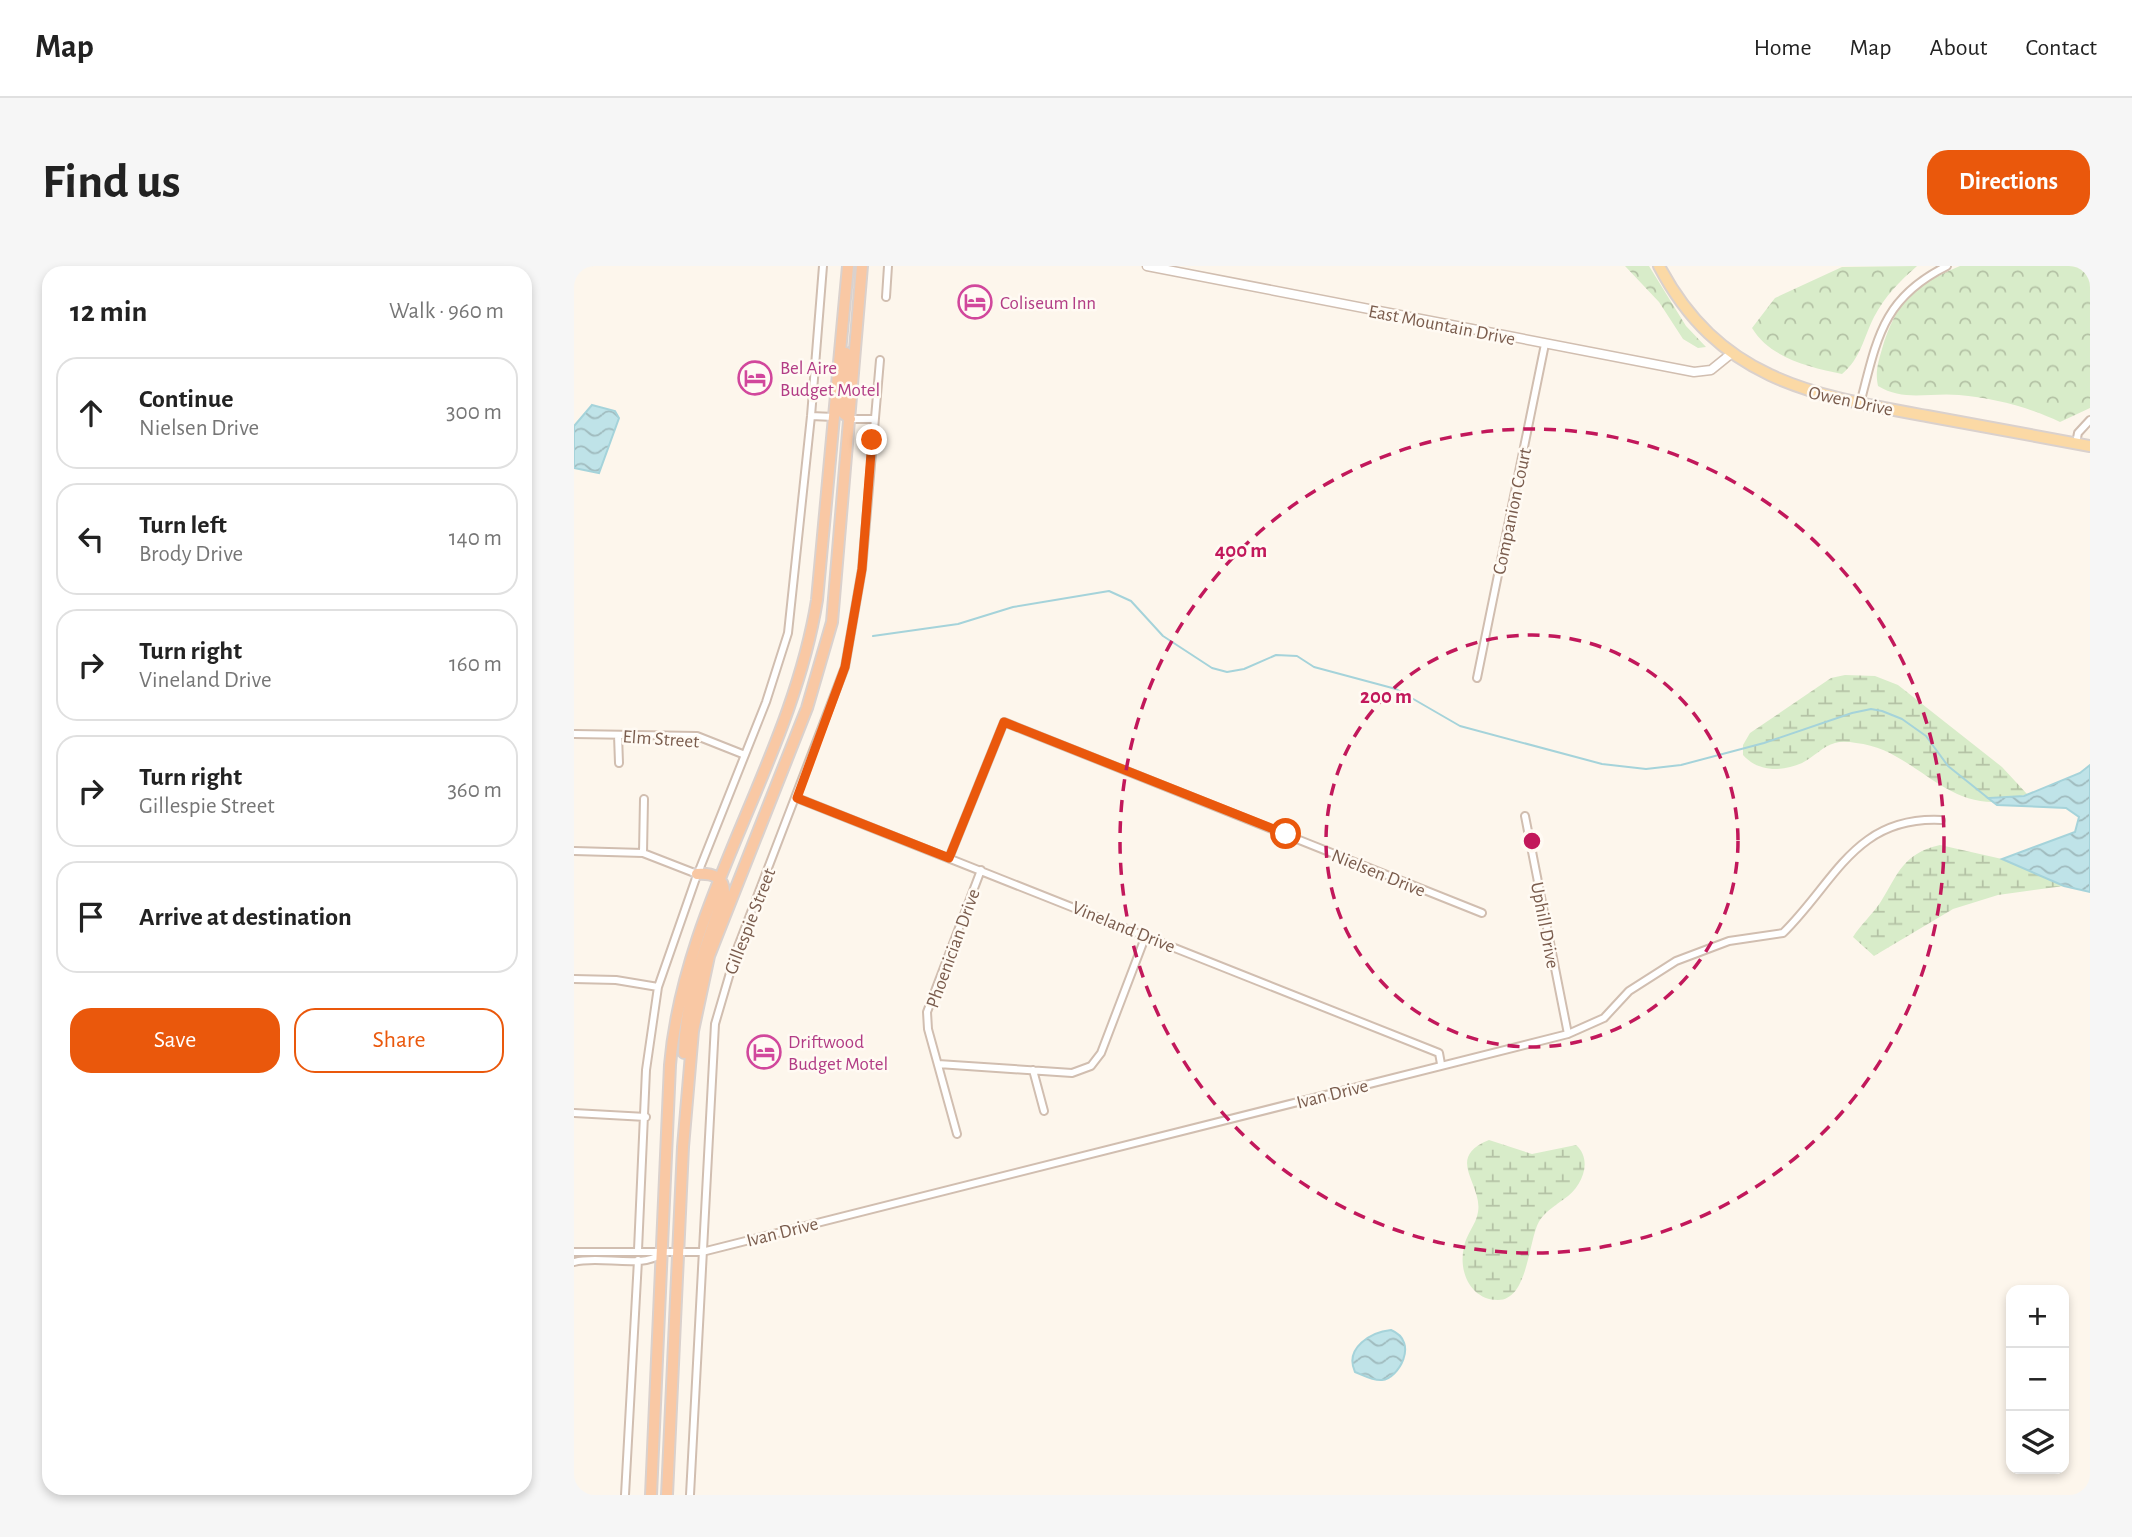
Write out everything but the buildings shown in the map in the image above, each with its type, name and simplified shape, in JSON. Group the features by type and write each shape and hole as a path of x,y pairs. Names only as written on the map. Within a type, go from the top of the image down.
{"highway":[{"path":"651,1495 673,1034 685,977 715,891 790,704 808,649 817,600 848,266"},
{"path":"667,1495 688,1069 699,999 709,956 807,708 824,656 836,584 863,266"},
{"path":"846,291 843,413 850,419"},
{"path":"688,1069 684,1058 689,1004 702,953 724,894 724,884 720,878 705,873 699,874"},
{"path":"699,874 715,891"}],"main road":[{"name":"Owen Drive","path":"1659,266 1686,309 1732,353 1790,386 1860,404 2090,446"}],"street":[{"path":"638,1250 646,1070 658,987 766,702 788,633 811,416 823,266"},
{"path":"886,297 888,266"},
{"name":"East Mountain Drive","path":"1147,266 1694,372 1711,370 1732,353"},
{"path":"1860,404 1878,334 1893,307 1908,290 1947,266"},
{"name":"Companion Court","path":"1477,678 1545,344"},
{"name":"Gillespie Street","path":"690,1495 715,1024 737,949 845,667 862,569 880,360"},
{"path":"811,416 834,417"},
{"path":"850,419 874,419"},
{"path":"2076,443 2078,433 2090,420"},
{"name":"Nielsen Drive","path":"949,858 1004,722 1482,913"},
{"name":"Elm Street","path":"574,734 696,736 746,755"},
{"path":"618,735 619,764"},
{"name":"Vineland Drive","path":"797,798 1439,1053 1441,1064"},
{"path":"643,853 644,799"},
{"name":"Uphill Drive","path":"1525,816 1568,1034"},
{"name":"Ivan Drive","path":"661,1254 702,1252 1568,1034 1604,1018 1629,991 1676,961 1730,941 1783,933 1861,843 1883,829 1924,820 1941,820"},
{"path":"574,850 643,853 699,874"},
{"name":"Phoenician Drive","path":"957,1134 928,1030 929,1003 981,870"},
{"path":"938,1064 1078,1072 1096,1060 1146,935"},
{"path":"574,979 616,980 658,987"},
{"path":"1032,1070 1044,1111"},
{"path":"574,1113 646,1117"},
{"path":"574,1252 638,1250 661,1254"},
{"path":"574,1262 594,1258 653,1260 661,1254"},
{"path":"625,1495 638,1260"}],"green space":[{"path":"1625,266 1649,266 1686,326 1706,347 1698,348 1683,339 1659,302"},
{"path":"1917,266 1883,302 1858,355 1842,374 1791,360 1769,347 1752,328 1775,298 1842,267"},
{"path":"1960,266 2090,266 2090,408 2060,422 2036,412 1985,398 1948,394 1898,394 1878,386 1877,372 1882,349 1901,307 1919,288"},
{"path":"1845,675 1875,676 1898,685 2002,767 2027,794 2014,798 1989,799 1993,802 1974,800 1940,785 1892,754 1875,747 1853,743 1831,744 1802,763 1778,769 1756,765 1743,755 1743,745 1750,733 1831,678"},
{"path":"1940,845 2002,859 2064,886 1998,895 1953,909 1874,956 1853,937 1880,903 1909,859"},
{"path":"1489,1140 1532,1154 1576,1145 1581,1151 1585,1166 1576,1188 1540,1220 1522,1279 1516,1290 1508,1297 1498,1300 1489,1299 1474,1290 1463,1266 1465,1242 1478,1212 1476,1191 1467,1163 1469,1155 1476,1147"}],"water":[{"path":"592,405 615,411 619,418 599,473 574,468 574,426"},
{"path":"2090,765 2090,892 2064,886 2002,859 2075,832 2079,817 2066,808 1997,805 1988,798 2024,796 2080,773"},
{"path":"1391,1330 1400,1336 1404,1343 1405,1351 1400,1367 1382,1380 1355,1372 1353,1356 1361,1343 1375,1334"}],"waterway":[{"path":"873,636 958,624 1013,607 1109,591 1131,601 1163,636 1212,668 1227,672 1244,669 1276,655 1297,656 1314,667 1396,689 1460,726 1602,764 1646,769 1681,765 1764,743 1852,713 1871,709 1882,711 1902,719 1926,736 1948,766 1988,798"}],"place":[{"name":"Coliseum Inn","path":"975,302"},
{"name":"Bel Aire Budget Motel","path":"755,378"},
{"name":"Driftwood Budget Motel","path":"764,1052"}],"route":[{"path":"872,440 862,569 845,667 797,798 949,858 1004,722 1286,834"}]}
